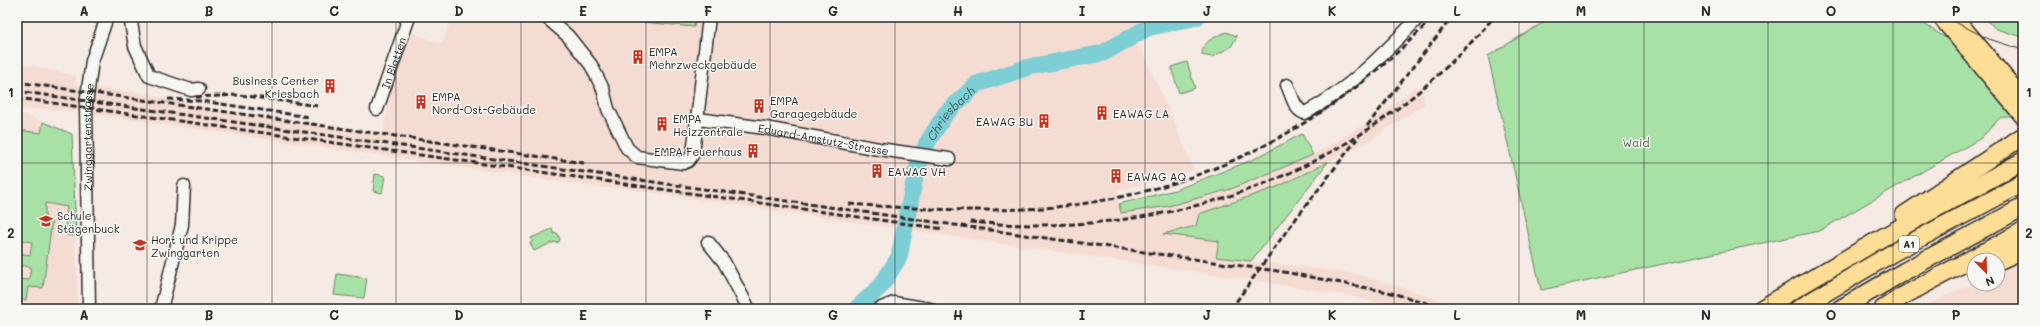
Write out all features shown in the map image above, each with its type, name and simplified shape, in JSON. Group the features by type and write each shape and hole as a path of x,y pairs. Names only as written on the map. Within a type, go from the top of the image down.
{"highway":[{"path":"1838,263 1922,202 2023,136"},
{"name":"A1","path":"1761,309 1838,263 2023,161"},
{"name":"A1","path":"1798,309 1932,231 2023,183"},
{"path":"1840,309 1905,271 2023,207"},
{"path":"1883,309 1903,296 2023,231"},
{"path":"2006,257 2023,250"},
{"path":"1889,309 1966,273"}],"main road":[{"path":"1940,17 2020,108"},
{"path":"1955,17 2020,108"}],"street":[{"name":"Zwinggartenstrasse","path":"89,309 86,104 92,61 107,17"},
{"path":"130,17 135,46 149,76 191,90 199,89"},
{"name":"In Blatten","path":"377,109 410,17"},
{"path":"546,17 568,36 583,53 603,89 608,109 627,148 637,157 683,163 688,161 693,154 709,17"},
{"path":"1287,85 1296,107 1300,112 1305,113 1337,92 1386,52 1419,17"},
{"name":"Eduard-Amstutz-Strasse","path":"698,119 765,128 949,159"},
{"path":"161,309 182,225 184,186"},
{"path":"708,242 724,262 749,309"},
{"path":"878,309 894,303 930,309"}],"shaded area":[{"path":"452,17 1153,17 1132,27 1195,170 1117,191 1121,213 1169,206 1231,189 1313,155 1380,115 1416,86 1423,95 1424,104 1369,141 1277,187 1200,214 1196,226 1164,234 1219,241 1216,257 1352,273 1399,286 1464,309 1402,309 1345,295 1264,282 621,188 604,188 66,110 17,109 17,62 76,76 76,85 146,94 233,113 383,135 401,29 442,44"},
{"name":"Schule Stägenbuck","path":"17,114 26,115 72,134 78,307 17,309"},
{"path":"2023,263 2023,309 1917,309 1966,287 1966,292 2006,292 2006,270"}],"green space":[{"path":"590,17 641,17 695,22 694,27"},
{"name":"Waid","path":"1552,17 1913,17 1949,40 2011,116 2000,118 1981,138 1819,231 1541,290 1488,56"},
{"path":"1983,17 2023,17 2023,37 1996,29"},
{"path":"1226,32 1237,36 1231,47 1212,57 1202,55 1204,46 1210,40"},
{"path":"1187,62 1195,88 1179,93 1171,67"},
{"name":"Schule Stägenbuck","path":"43,122 72,134 76,236 66,235 67,226 65,226 67,207 45,203 45,219 52,221 43,288 28,287 26,300 17,299 17,279 29,280 31,267 17,265 18,253 30,255 32,242 20,240 21,234 17,234 17,130 41,133"},
{"path":"1302,134 1313,155 1231,189 1169,206 1121,213 1119,204 1175,190 1252,160"},
{"path":"1328,162 1251,261 1216,257 1219,241 1163,234 1196,226 1199,214 1277,187"},
{"path":"375,174 385,176 382,193 373,191"},
{"path":"552,229 554,234 557,233 560,239 559,242 551,243 534,251 530,243 533,241 531,238"},
{"path":"337,274 367,278 364,298 334,295"}],"waterway":[{"name":"Chriesbach","path":"856,309 881,286 899,257 916,172 927,143 946,113 977,84 1029,67 1103,53 1147,28 1197,17"}],"tram line":[{"path":"1945,17 1989,39 2023,50"}],"railway":[{"path":"849,204 952,210 1029,209 1055,207 1109,199 1162,186 1213,169 1262,147 1308,120 1352,90 1394,55 1433,17"},
{"path":"1367,126 1452,17"},
{"path":"970,222 1046,225 1120,220 1190,207 1258,186 1323,156 1384,119 1441,72 1494,17"},
{"path":"17,82 584,163"},
{"path":"17,91 1284,272 1388,292 1448,309"},
{"path":"196,97 240,95 318,106"},
{"path":"17,98 944,229"},
{"path":"168,99 201,101 309,117"},
{"path":"1231,309 1288,229 1357,139"}],"place":[{"name":"EMPA Mehrzweckgebäude","path":"638,57"},
{"name":"Business Center Kriesbach","path":"330,86"},
{"name":"EMPA Nord-Ost-Gebäude","path":"421,102"},
{"name":"EMPA Garagegebäude","path":"759,106"},
{"name":"EAWAG LA","path":"1102,113"},
{"name":"EAWAG BU","path":"1044,121"},
{"name":"EMPA Heizzentrale","path":"662,124"},
{"name":"EMPA Feuerhaus","path":"753,151"},
{"name":"EAWAG VH","path":"877,171"},
{"name":"EAWAG AQ","path":"1116,176"},
{"name":"Schule Stägenbuck","path":"46,221"},
{"name":"Hort und Krippe Zwinggarten","path":"140,245"}]}
